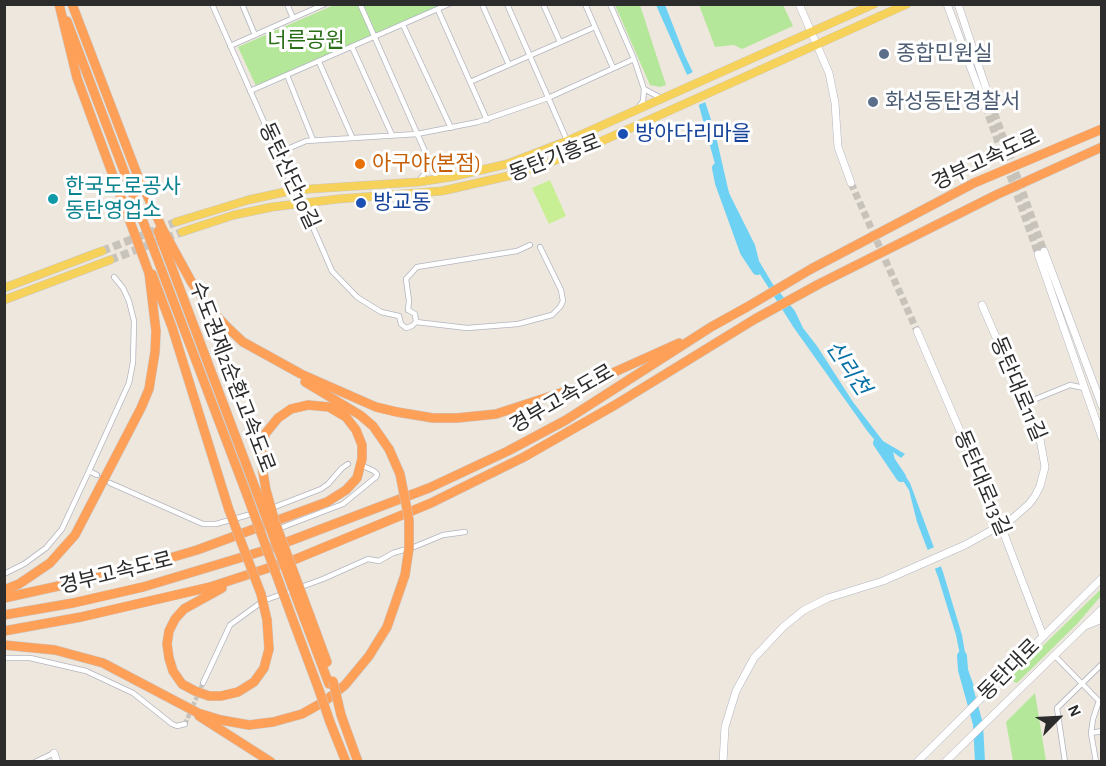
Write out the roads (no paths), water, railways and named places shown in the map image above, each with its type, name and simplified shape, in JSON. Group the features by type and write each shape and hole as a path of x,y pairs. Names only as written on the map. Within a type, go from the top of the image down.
{"highway":[{"path":"60,4 77,78 172,327 229,510 261,594 267,620 270,642 267,659 260,675 247,687 230,694 209,696 182,684 173,671 167,644 169,631 175,619 195,602 265,569"},
{"name":"수도권제2순환고속도로","path":"60,4 257,493"},
{"name":"수도권제2순환고속도로","path":"72,4 257,493 294,622 346,762"},
{"name":"경부고속도로","path":"4,615 73,603 142,587 266,550 388,504 472,468 542,433 606,396 711,327 811,269 974,183 1101,129"},
{"name":"경부고속도로","path":"4,631 81,617 210,586 265,569 357,535 431,503 491,474 615,405 755,319 819,284 996,195 1101,147"},
{"path":"4,645 55,650 82,656 111,666 198,712 235,724 273,722 302,714 325,701 345,685 369,656 387,627 405,575 409,548 409,520 400,474 389,449 373,426 354,411 243,342 212,311 192,283 163,230 141,182"},
{"path":"4,590 19,584 50,563 75,535 145,399 153,369 156,331 149,273 138,241"},
{"path":"243,342 301,374 376,406 414,416 457,418 496,414 561,394 640,362 711,327"},
{"path":"4,598 122,572 197,550 327,502 346,490 357,478 362,459 362,445 356,430 338,411 321,405 308,405 291,409 278,418 265,434 257,493 275,522 358,762"},
{"path":"174,700 271,762"}],"main road":[{"name":"동탄기흥로","path":"176,222 248,200 294,190 418,182 507,164 636,111 874,4"},
{"name":"동탄기흥로","path":"182,232 234,215 302,202 416,195 467,187 517,174 573,154 907,4"},
{"path":"4,288 102,251"},
{"path":"4,300 110,260"}],"street":[{"name":"동탄산단10길","path":"212,4 332,271 357,297 381,312 399,316"},
{"path":"242,4 255,35"},
{"path":"287,4 293,18"},
{"path":"230,46 325,4"},
{"path":"360,4 431,165 436,171 451,177"},
{"path":"250,91 449,4"},
{"path":"482,4 509,65"},
{"path":"507,4 573,154"},
{"path":"543,4 561,42"},
{"path":"585,4 613,68"},
{"path":"610,4 634,58 644,89 643,101 636,111"},
{"path":"800,4 832,82 838,147 851,183"},
{"path":"947,4 988,105 958,4"},
{"path":"438,9 487,120"},
{"path":"403,25 451,128"},
{"path":"470,82 595,27"},
{"path":"352,47 392,135"},
{"path":"278,153 306,141 417,134 487,120 548,98 634,58"},
{"path":"319,62 352,137"},
{"path":"287,75 313,140"},
{"path":"644,89 650,93 668,97"},
{"path":"418,182 431,165"},
{"path":"408,310 410,301 406,279 417,267 517,251 530,245"},
{"path":"416,322 467,328 518,324 552,315 563,301 561,290 540,247"},
{"path":"1101,406 1041,252 1101,438"},
{"path":"4,574 24,564 46,548 62,529 129,383 134,362 134,321 129,301 123,288 114,277"},
{"name":"동탄대로11길","path":"723,762 725,727 732,700 744,674 768,641 793,618 815,604 901,573 965,545 1001,525 1029,504 1040,486 1044,454 1026,403 982,304"},
{"path":"408,310 416,314 416,322 406,328 399,322 399,316 403,311 408,310"},
{"name":"동탄대로13길","path":"917,331 1001,525 1043,636"},
{"path":"1026,403 1070,385 1084,388"},
{"path":"110,483 190,520 203,524 216,524 276,507 321,489 348,464"},
{"path":"283,526 343,504 376,477 377,474 374,471 363,466"},
{"path":"89,471 97,475"},
{"path":"204,683 230,625 263,601 369,559 379,561 393,553 443,535 465,532"},
{"path":"1069,610 1101,571"},
{"name":"동탄대로","path":"917,762 1101,578"},
{"path":"1080,628 1101,602"},
{"name":"동탄대로","path":"945,761 1101,609"},
{"path":"1080,628 1101,619"},
{"path":"1054,654 1100,701 1093,719 1091,733 1096,762"},
{"path":"4,658 30,658 86,671 133,693 172,724 177,726 185,724"},
{"path":"1065,762 1057,708 1101,664"},
{"path":"1091,733 1101,731"},
{"path":"36,762 54,753 57,762"}],"water":[{"path":"656,5 665,5 701,89 715,132 729,193 755,245 759,261 772,283 795,311 803,328 853,402 883,441 905,454 901,458 893,452 895,460 910,483 943,572 962,635 968,670 983,710 979,713 963,670 956,635 938,577 917,522 909,490 883,450 794,328 742,243 720,182 696,95"}],"waterway":[{"name":"신리천","path":"717,168 720,183 745,252 757,270"},
{"name":"신리천","path":"878,443 901,477"},
{"name":"신리천","path":"962,656 963,670 978,724 980,762"}],"tunnel":[{"path":"991,103 1044,251"},
{"path":"985,106 1038,254"},
{"path":"851,183 917,331"},
{"path":"102,251 176,222"},
{"path":"110,260 182,232"},
{"path":"185,724 203,683"}],"place":[{"name":"종합민원실","path":"884,54"},
{"name":"화성동탄경찰서","path":"873,102"},
{"name":"방아다리마을","path":"623,134"},
{"name":"아구야(본점)","path":"360,164"},
{"name":"한국도로공사 동탄영업소","path":"53,199"},
{"name":"방교동","path":"361,203"}],"park label":[{"name":"너른공원","path":"306,41"}]}
